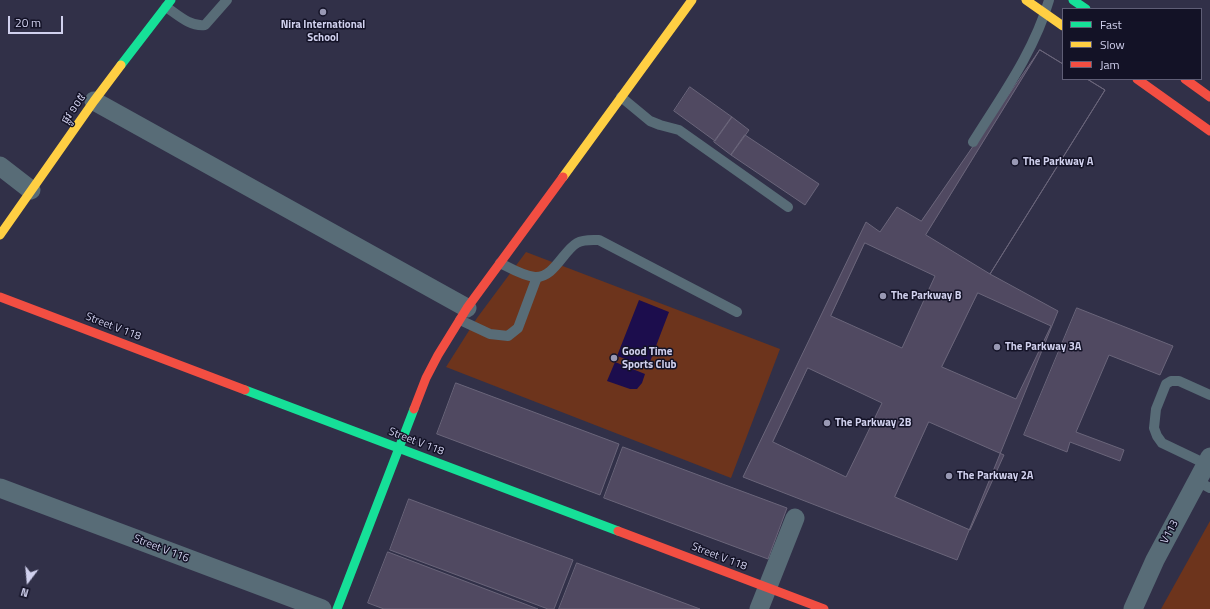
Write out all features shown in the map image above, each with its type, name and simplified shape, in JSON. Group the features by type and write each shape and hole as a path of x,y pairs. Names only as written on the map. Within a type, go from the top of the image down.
{"street":[{"path":"337,609 398,448 426,378 438,355 464,314 500,263 692,0"},
{"path":"1026,0 1062,25"},
{"path":"1073,0 1085,8"},
{"name":"ផ្លូវ ១០៥","path":"0,235 94,101 169,3"},
{"path":"1138,80 1210,131"},
{"path":"1186,80 1210,97"},
{"path":"94,101 464,314"},
{"path":"0,166 31,190"},
{"name":"Street V 118","path":"0,297 824,609"},
{"name":"V113","path":"1133,609 1155,560 1204,485 1208,460"},
{"name":"Street V 116","path":"0,488 322,609"},
{"path":"759,609 795,518"}],"lane":[{"path":"169,3 191,23 198,26 205,25 227,0"},
{"path":"973,142 1029,51 1049,0"},
{"path":"621,97 650,121 679,130 788,207"},
{"path":"500,263 530,276 536,277 544,275 551,270 577,243 587,240 599,240 737,312"},
{"path":"464,314 490,334 508,336 518,328 536,277"},
{"path":"1208,460 1162,443 1154,428 1156,409 1166,384 1171,381 1179,381 1210,395"}],"shaded area":[{"name":"Good Time Sports Club","path":"526,252 780,349 731,478 446,367 477,318"},
{"path":"639,300 669,312 648,367 617,356"},
{"path":"615,362 645,374 642,383 637,389 630,389 607,381"},
{"path":"1210,521 1210,609 1161,609"}],"building":[{"name":"The Parkway A","path":"1040,50 1062,63 1062,80 1089,80 1105,90 990,274 926,235"},
{"path":"1040,50 1062,63 1062,80 1089,80 1105,90 990,274 1058,311 957,560 743,477 866,222 880,232 897,207 921,221"},
{"path":"690,87 732,117 715,141 674,111"},
{"path":"732,117 749,130 731,155 714,142"},
{"path":"745,135 819,184 805,205 731,155"},
{"name":"The Parkway B","path":"865,243 935,276 902,348 831,316"},
{"name":"The Parkway 3A","path":"978,293 1051,326 1016,399 942,367"},
{"path":"1077,308 1173,346 1160,375 1109,355 1076,432 1124,450 1120,461 1070,442 1067,452 1024,435"},
{"name":"The Parkway 2B","path":"808,368 882,403 846,477 773,442"},
{"path":"456,383 619,444 600,495 437,434"},
{"name":"The Parkway 2A","path":"929,422 1004,455 970,530 895,497"},
{"path":"623,447 787,508 768,559 604,498"},
{"path":"409,499 573,560 554,609 548,609 390,550"},
{"path":"388,552 538,609 384,609 368,603"},
{"path":"577,563 700,609 559,609"}],"traffic: fast":[{"path":"121,65 171,0"},
{"path":"1073,0 1085,8"},
{"path":"245,390 618,531"},
{"path":"337,609 414,409"}],"traffic: slow":[{"path":"563,177 692,0"},
{"path":"1026,0 1062,25"},
{"path":"0,235 121,65"}],"traffic: jam":[{"path":"1138,80 1210,131"},
{"path":"1186,80 1210,97"},
{"path":"414,409 426,378 438,355 467,308 563,177"},
{"path":"0,297 245,390"},
{"path":"618,531 824,609"}],"place":[{"name":"Nira International School","path":"323,12"},
{"name":"The Parkway A","path":"1015,162"},
{"name":"The Parkway B","path":"883,296"},
{"name":"The Parkway 3A","path":"997,347"},
{"name":"Good Time Sports Club","path":"614,358"},
{"name":"The Parkway 2B","path":"827,423"},
{"name":"The Parkway 2A","path":"949,476"}]}
